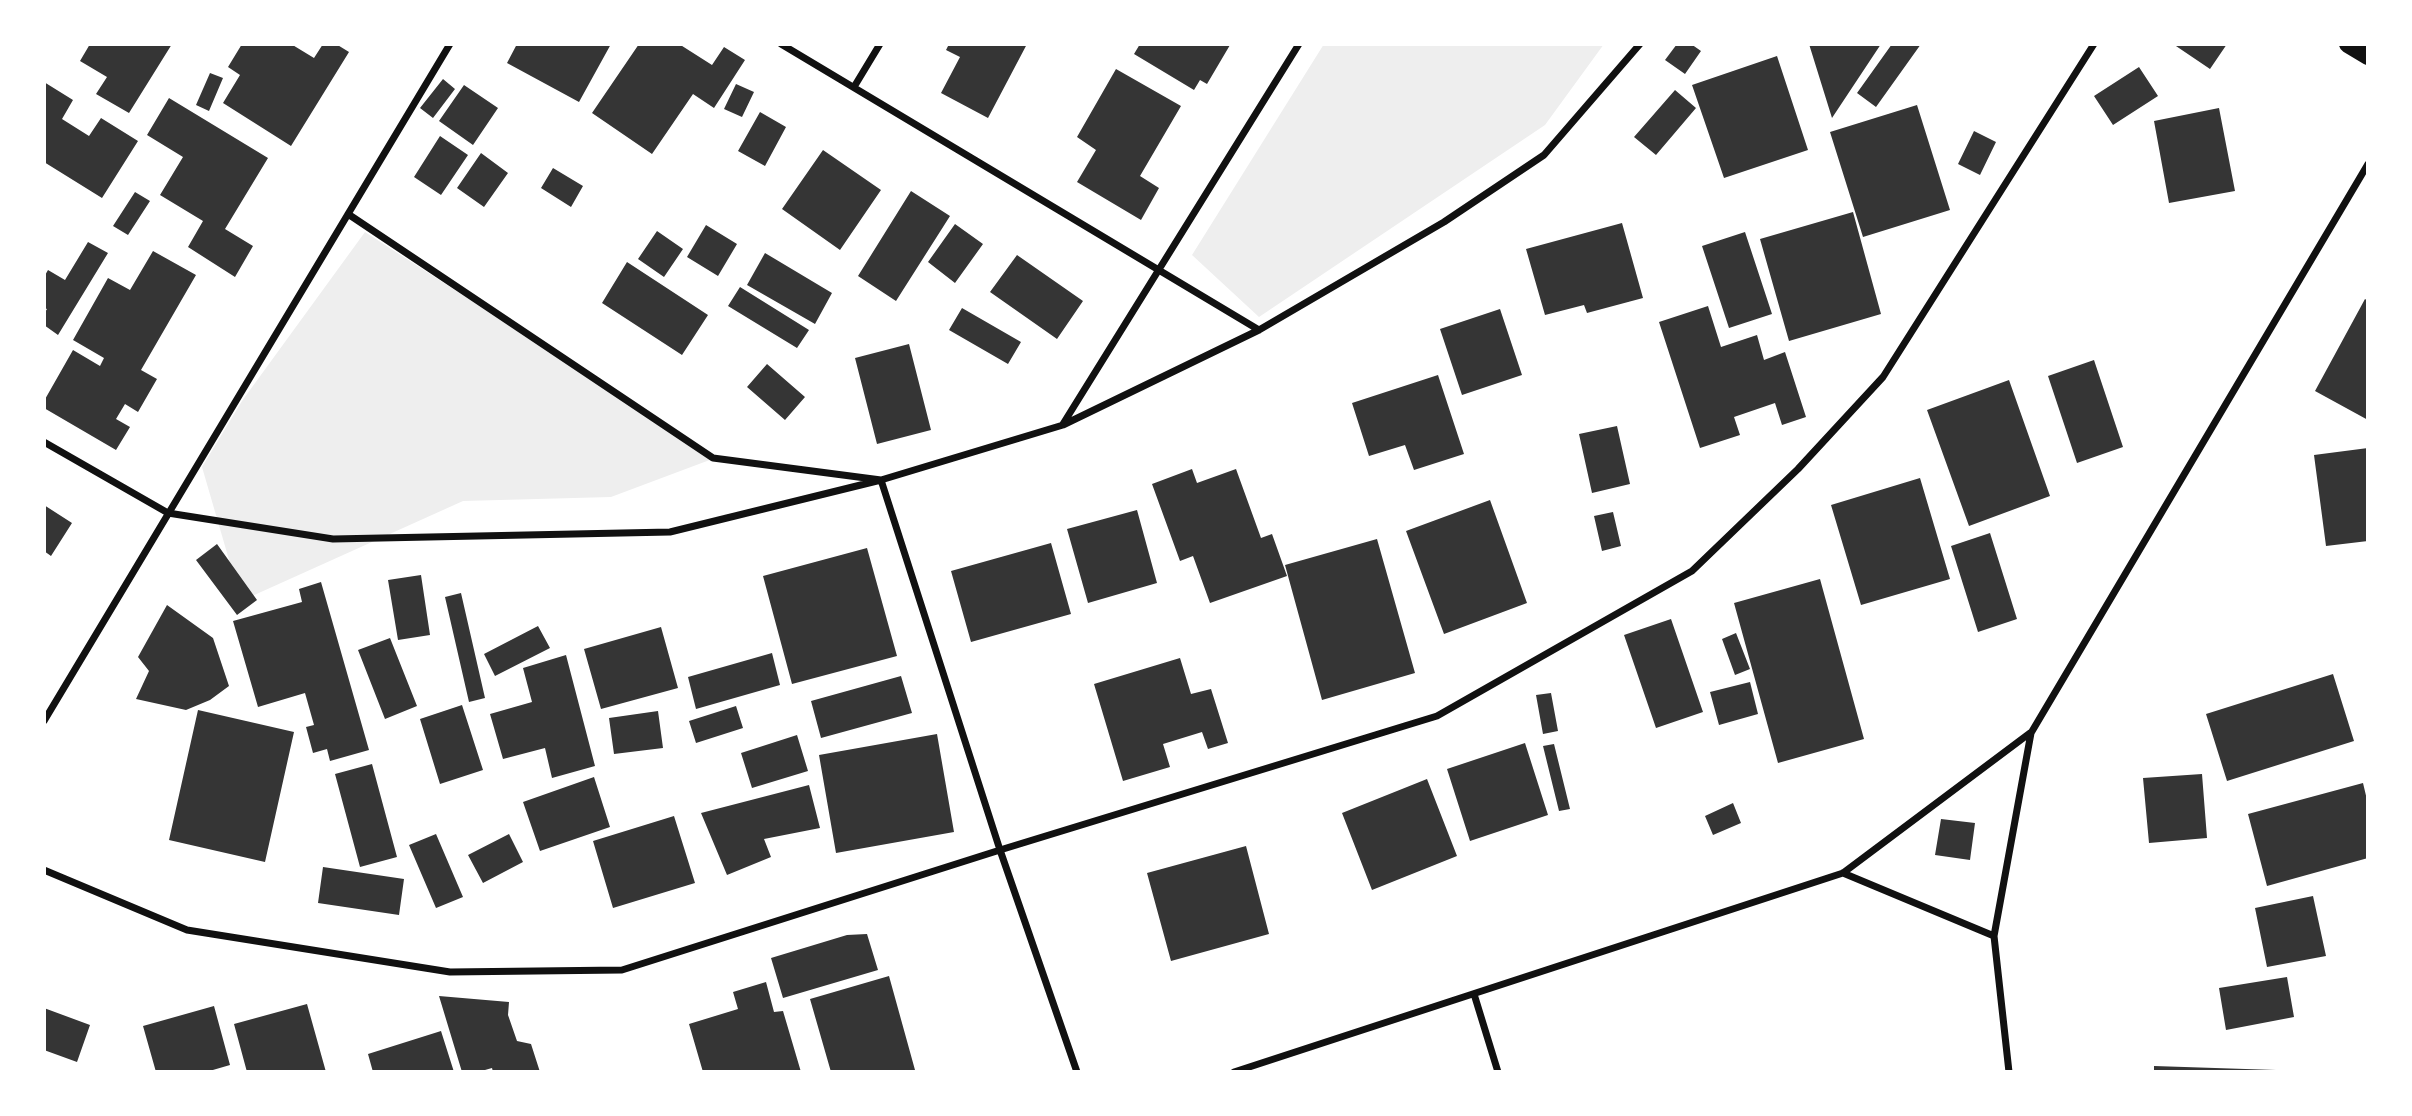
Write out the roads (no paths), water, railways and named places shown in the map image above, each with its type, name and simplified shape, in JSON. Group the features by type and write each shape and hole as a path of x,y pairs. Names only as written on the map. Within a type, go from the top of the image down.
{"main road":[{"path":"2348,44 2368,56"}],"street":[{"path":"44,721 450,44"},
{"path":"781,44 1259,330"},
{"path":"854,87 880,44"},
{"path":"1063,425 1299,44"},
{"path":"44,442 168,513 333,539 670,532 881,480 1063,425 1259,330 1444,222 1544,155 1640,44"},
{"path":"44,870 187,930 450,972 622,970 1437,716 1692,571 1798,469 1883,377 2094,44"},
{"path":"2009,1072 1994,936 2031,733 2368,164"},
{"path":"348,214 713,458 881,480"},
{"path":"881,480 1000,850 1077,1072"},
{"path":"1234,1072 1843,873 2031,733"},
{"path":"1843,873 1994,936"},
{"path":"1474,994 1498,1072"}]}
